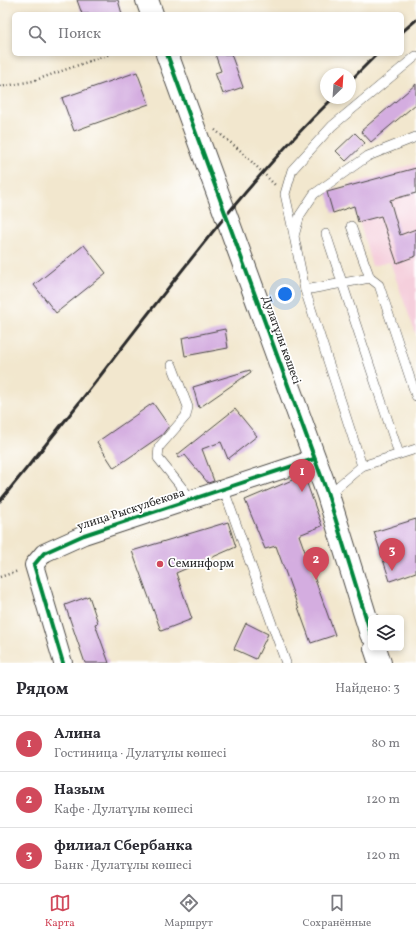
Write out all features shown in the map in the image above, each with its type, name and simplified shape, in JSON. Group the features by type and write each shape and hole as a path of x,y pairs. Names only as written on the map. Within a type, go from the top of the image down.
{"street":[{"path":"147,0 151,12"},
{"name":"Дулатұлы көшесі","path":"167,56 328,495 368,624"},
{"name":"улица Рыскулбекова","path":"63,663 34,565 44,553 84,535 314,459"},
{"path":"376,651 380,663"}],"lane":[{"path":"362,466 305,290 285,194 292,170 332,126 416,56"},
{"path":"294,236 300,215 314,194 368,156 416,137"},
{"path":"351,226 370,278 379,286 416,396"},
{"path":"326,234 399,454"},
{"path":"305,290 370,278"},
{"path":"172,365 188,407 186,416 159,447 158,458 192,500"},
{"path":"328,495 362,466 416,449"},
{"path":"224,490 286,663"}],"path":[{"path":"0,87 33,81 104,56"},
{"path":"214,129 240,151 285,194"}],"shaded area":[{"path":"416,163 416,335 390,262 372,266 349,185"}],"building":[{"path":"77,0 118,0 121,12 81,12"},
{"path":"216,56 232,56 243,87 223,94 215,73 221,71"},
{"path":"137,72 149,104 74,131 62,98"},
{"path":"416,84 416,104 371,142 361,131"},
{"path":"355,133 365,143 346,161 336,151"},
{"path":"416,168 416,193 390,200 400,235 416,229 416,256 397,263 381,216 358,222 354,206 333,213 327,192"},
{"path":"84,245 106,273 56,313 34,285"},
{"path":"225,329 228,348 185,356 182,338"},
{"path":"250,370 251,372 199,408 193,387"},
{"path":"153,403 169,426 162,435 114,468 97,442"},
{"path":"235,409 257,436 228,459 221,442 202,449 214,481 208,483 185,455 179,458 177,455"},
{"path":"304,475 322,526 299,535 335,635 311,643 276,546 265,549 245,500"},
{"path":"416,519 416,572 390,581 374,532"},
{"path":"228,522 236,547 176,573 192,619 161,631 132,551"},
{"path":"89,596 98,623 95,624 109,663 85,663 65,605"},
{"path":"246,623 268,634 256,659 234,649"}],"railway":[{"path":"404,30 416,20"},
{"path":"356,75 375,56"},
{"path":"0,501 218,225 274,160 327,104"}],"cycle path":[{"path":"168,56 328,495 368,624"},
{"path":"63,663 34,565 44,553 84,535 314,459"}],"place":[{"name":"Алина","path":"302,492"},
{"name":"Семинформ","path":"160,564"},
{"name":"филиал Сбербанка","path":"392,571"},
{"name":"Назым","path":"316,580"}]}
